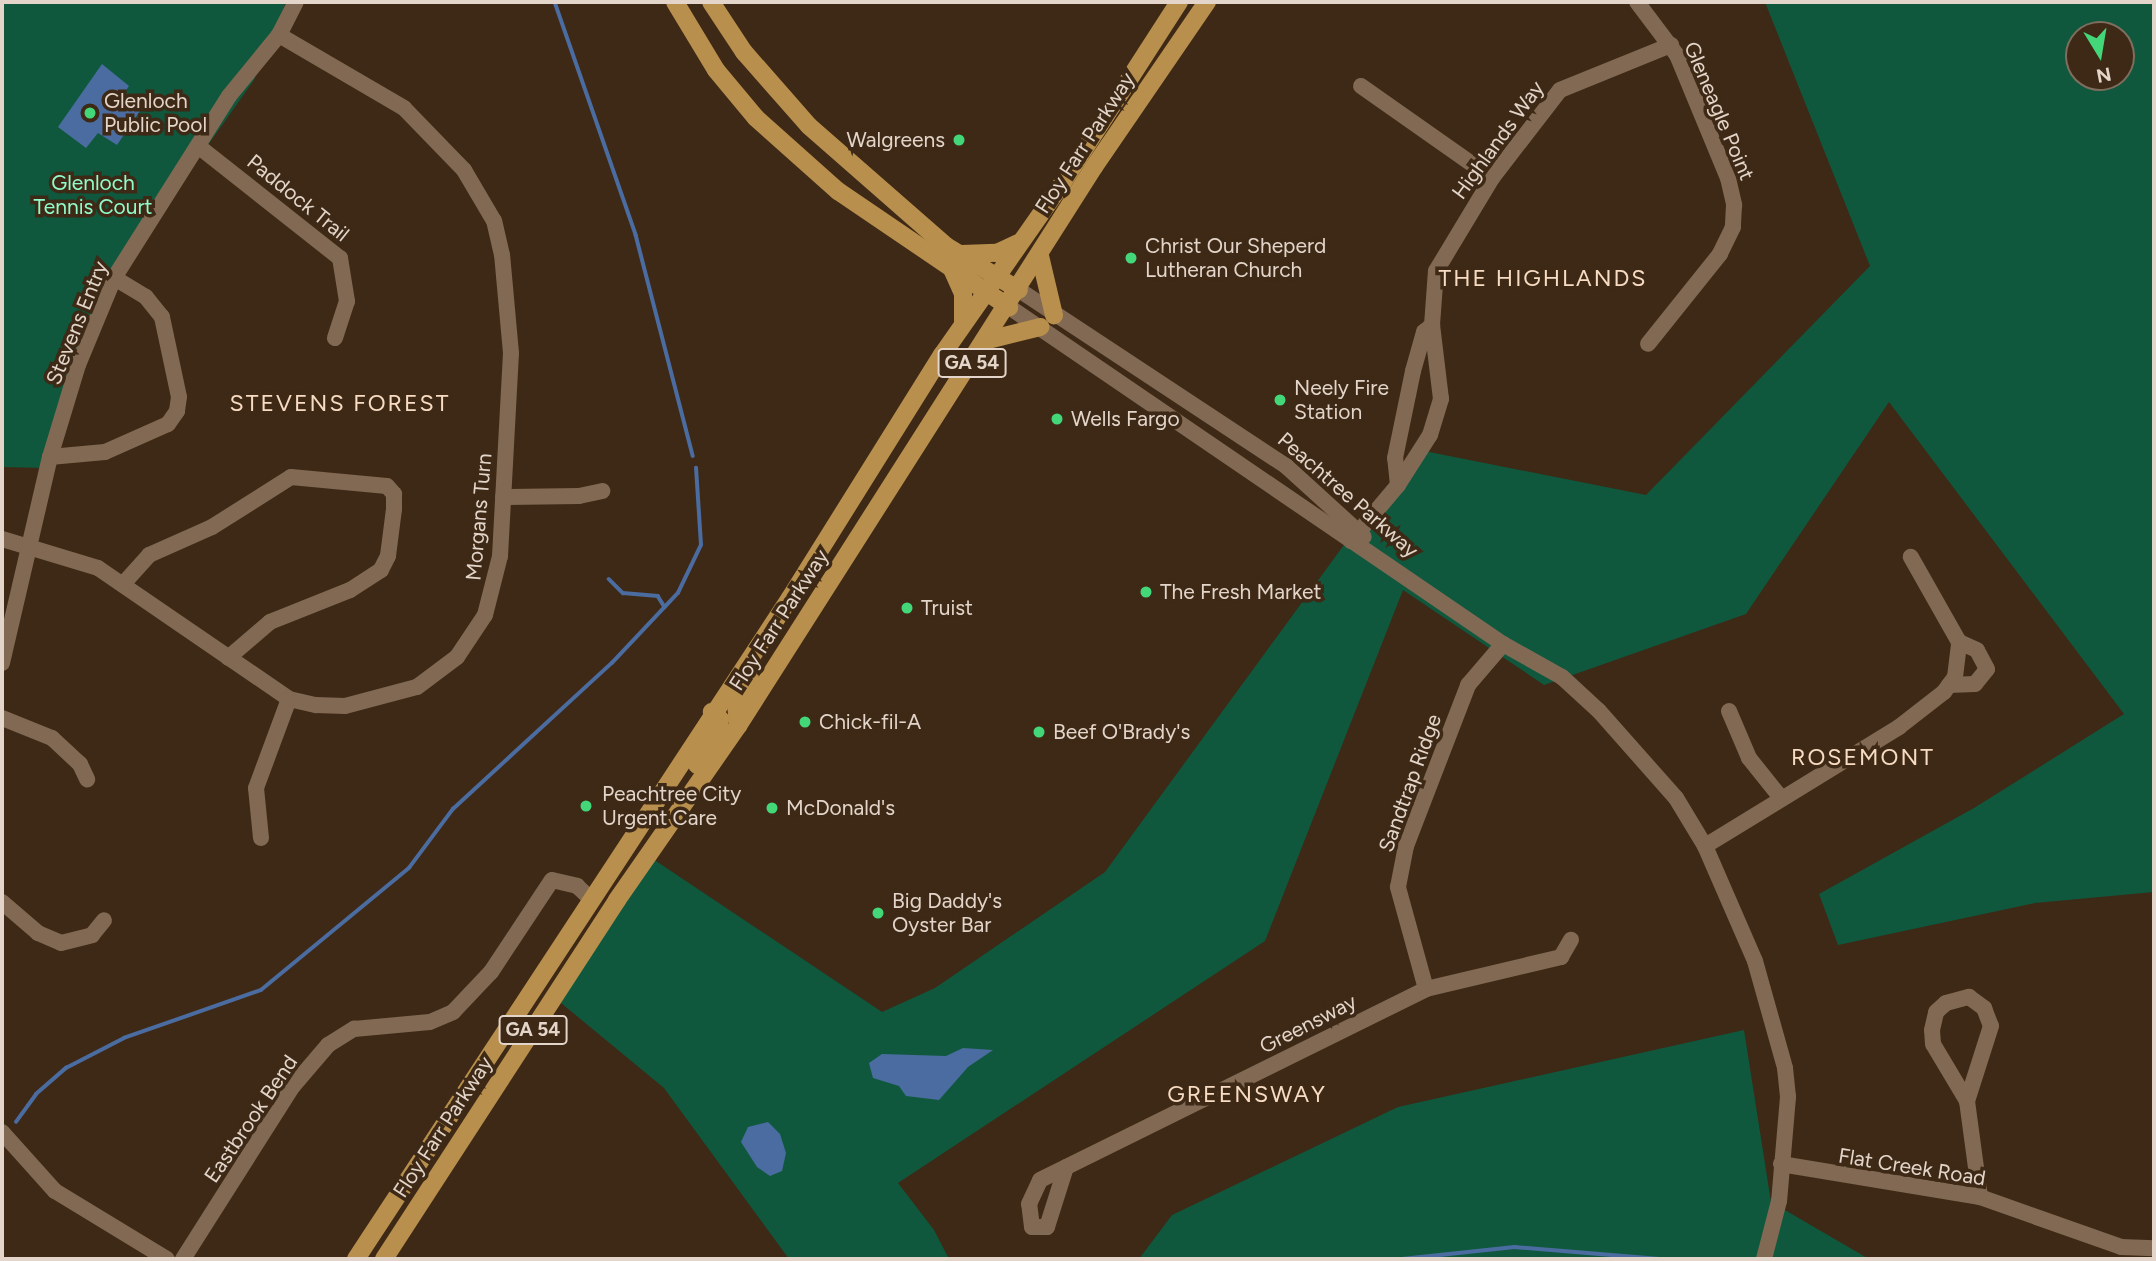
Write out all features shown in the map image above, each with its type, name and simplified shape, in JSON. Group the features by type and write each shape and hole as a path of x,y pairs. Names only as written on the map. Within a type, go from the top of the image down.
{"main road":[{"path":"675,2 734,94 838,191 992,284 1019,290"},
{"path":"711,2 744,52 809,126 955,261 963,294 963,324"},
{"name":"Floy Farr Parkway","path":"356,1259 712,712 790,598 963,324 1179,2"},
{"name":"Floy Farr Parkway","path":"384,1259 738,726 988,340 1094,167 1207,2"},
{"path":"955,261 997,253 1021,241"},
{"path":"1040,256 1054,315"},
{"path":"992,284 1009,307"},
{"path":"988,340 1040,327"},
{"path":"738,726 740,692 789,616 790,598"},
{"path":"685,803 684,785 719,727 720,719 712,712"}],"street":[{"name":"Stevens Entry","path":"2,663 50,457 78,365 114,278 229,96 279,34 296,2"},
{"name":"Gleneagle Point","path":"1637,2 1671,45 1728,178 1732,227 1720,254 1648,344"},
{"name":"Morgans Turn","path":"2,539 98,568 124,583 289,699 345,706 382,699 417,687 457,657 476,631 492,595 503,497 511,353 502,255 484,200 441,142 404,108 279,34"},
{"name":"Highlands Way","path":"1355,536 1398,485 1430,435 1441,399 1432,325 1436,271 1492,178 1560,90 1671,45"},
{"path":"1361,86 1492,178"},
{"name":"Paddock Trail","path":"198,146 340,258 347,301 335,338"},
{"path":"50,457 105,452 168,424 177,411 180,397 162,317 146,297 114,278"},
{"name":"Peachtree Parkway","path":"1019,290 1286,466 1355,536"},
{"path":"1009,307 1355,536 1423,590 1503,644 1562,677 1599,711 1676,798 1705,846 1755,961 1781,1045 1788,1097 1779,1201 1764,1259"},
{"name":"Highlands Way","path":"1398,485 1395,458 1410,385 1424,332 1432,325"},
{"path":"1126,386 1136,367"},
{"path":"124,583 149,555 212,527 291,477 387,486 394,494 394,509 388,556 382,570 350,590 270,622 228,658"},
{"path":"503,497 579,496 602,491"},
{"path":"1705,846 1899,727 1929,706 1955,677 1959,642 1911,556"},
{"path":"1949,685 1975,684 1987,668 1978,650 1959,642"},
{"name":"Sandtrap Ridge","path":"1426,989 1398,887 1406,846 1468,685 1503,644"},
{"path":"261,838 256,788 289,699"},
{"path":"1729,712 1749,758 1780,798"},
{"path":"2,718 52,738 80,764 87,779"},
{"name":"Eastbrook Bend","path":"183,1259 293,1086 328,1045 354,1029 430,1022 453,1012 491,972 552,880 577,886 591,899"},
{"path":"2,902 38,933 61,943 92,935 104,920"},
{"name":"Greensway","path":"1066,1167 1426,989 1561,957 1571,940"},
{"path":"1967,1101 1991,1026 1984,1007 1969,997 1946,1003 1936,1012 1932,1030 1933,1044 1967,1101 1980,1197"},
{"path":"2,1132 55,1191 167,1259"},
{"name":"Flat Creek Road","path":"1781,1164 1980,1197 2121,1247 2154,1248"}],"green space":[{"name":"Glenloch Tennis Court","path":"2,2 286,2 254,80 121,268 46,468 2,467"},
{"path":"1765,2 2154,2 2154,892 2035,903 1838,945 1819,894 1974,808 2124,714 1889,402 1746,614 1544,685 1403,590 1265,941 898,1183 934,1230 949,1259 789,1259 664,1088 561,1003 647,855 882,1012 935,988 1105,872 1414,449 1646,495 1870,266"},
{"path":"1744,1030 1771,1202 1869,1259 1139,1259 1172,1215 1398,1107"}],"water":[{"name":"Glenloch Public Pool","path":"102,64 129,86 121,98 140,111 117,145 98,133 86,148 58,127"},
{"path":"963,1048 993,1050 968,1067 939,1100 906,1096 899,1086 873,1078 869,1063 882,1054 946,1056"},
{"path":"768,1122 780,1134 786,1153 782,1171 770,1176 757,1167 741,1142 748,1127"}],"waterway":[{"path":"555,2 636,235 693,456"},
{"path":"16,1122 36,1094 66,1068 124,1038 261,990 409,868 453,809 612,663 678,593 701,545 696,468"},
{"path":"609,579 623,593 658,596 665,607"},
{"path":"1402,1259 1514,1247 1660,1259"}],"place":[{"name":"Glenloch Public Pool","path":"90,113"},
{"name":"Walgreens","path":"959,140"},
{"name":"Christ Our Sheperd Lutheran Church","path":"1131,258"},
{"name":"Neely Fire Station","path":"1280,400"},
{"name":"Wells Fargo","path":"1057,419"},
{"name":"The Fresh Market","path":"1146,592"},
{"name":"Truist","path":"907,608"},
{"name":"Chick-fil-A","path":"805,722"},
{"name":"Beef O'Brady's","path":"1039,732"},
{"name":"Peachtree City Urgent Care","path":"586,806"},
{"name":"McDonald's","path":"772,808"},
{"name":"Big Daddy's Oyster Bar","path":"878,913"}],"district":[{"name":"THE HIGHLANDS","path":"1543,278"},
{"name":"STEVENS FOREST","path":"340,403"},
{"name":"ROSEMONT","path":"1863,757"},
{"name":"GREENSWAY","path":"1247,1094"}]}
